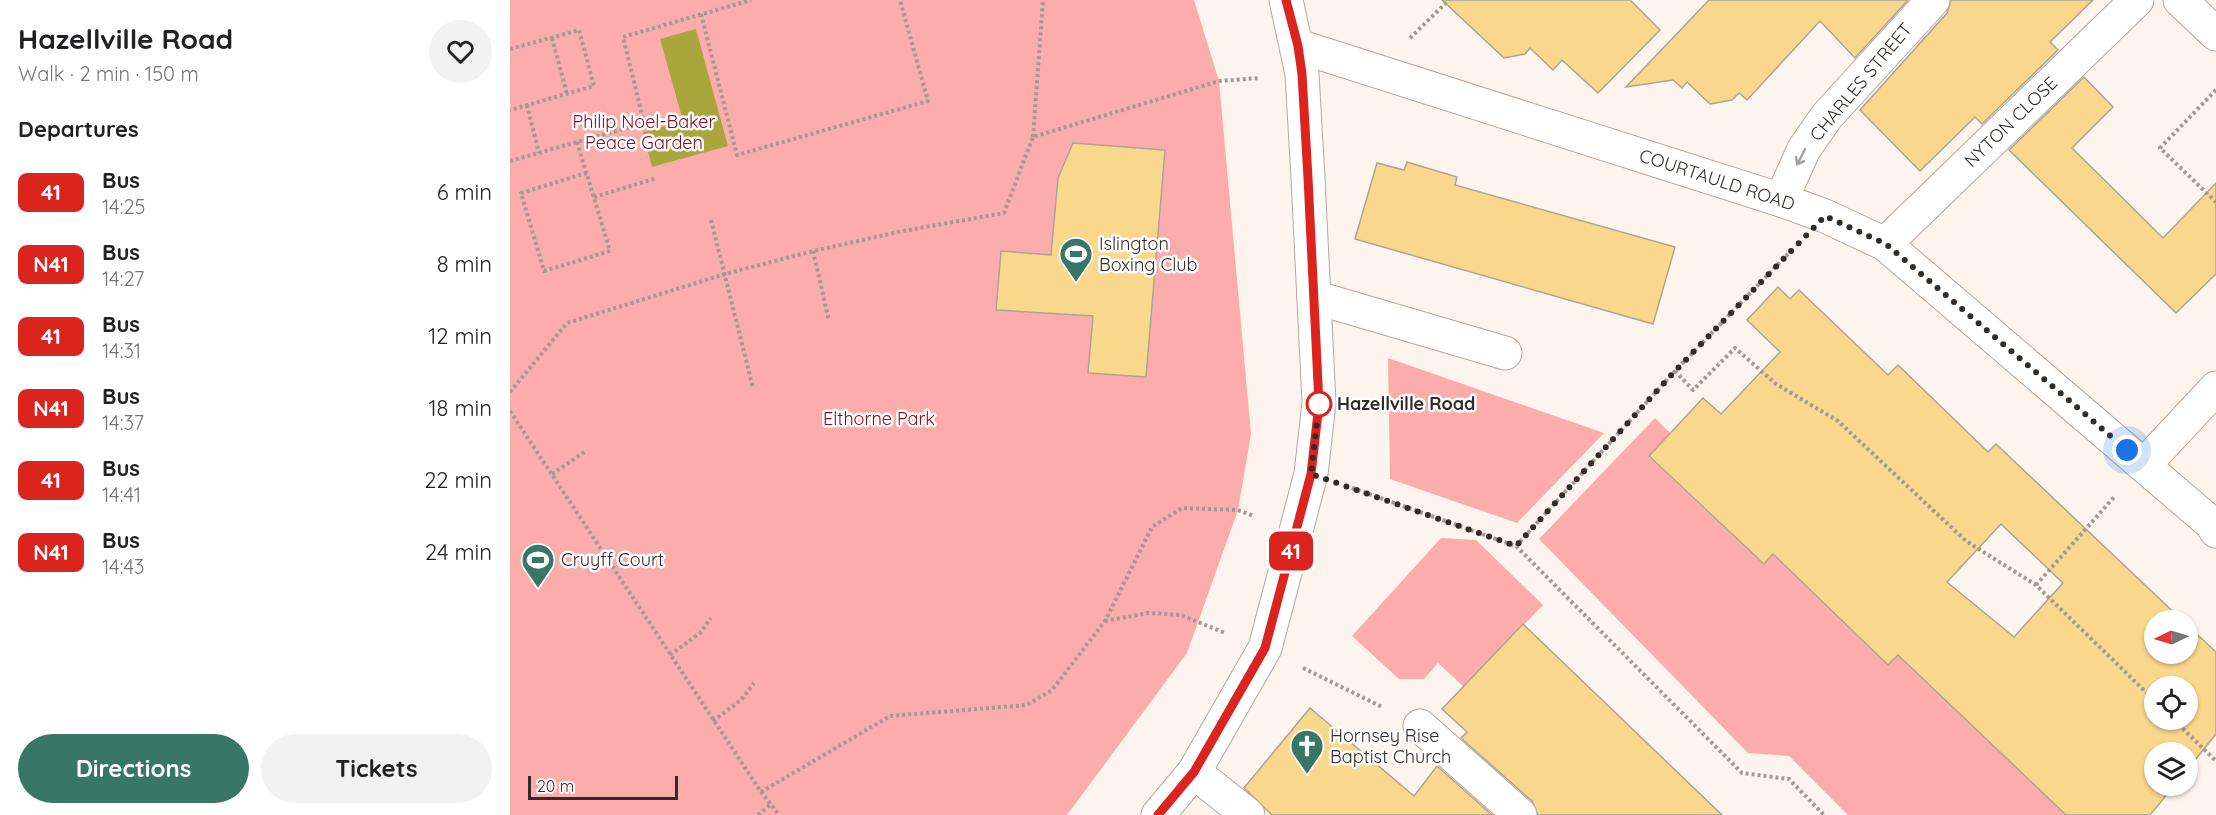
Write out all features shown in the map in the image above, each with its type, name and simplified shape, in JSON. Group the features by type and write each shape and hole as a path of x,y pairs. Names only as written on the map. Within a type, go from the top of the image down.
{"street":[{"path":"1158,815 1194,772 1265,648 1311,474 1319,404 1314,297 1300,60 1286,0"},
{"name":"CHARLES STREET","path":"1781,201 1804,150 1827,116 1933,0"},
{"name":"NYTON CLOSE","path":"1886,244 2137,0"},
{"path":"2180,0 2216,34"},
{"name":"COURTAULD ROAD","path":"1300,60 1781,201 1825,216 1886,244 2144,465 2214,528"},
{"path":"1314,297 1505,353"},
{"path":"2144,465 2216,387"},
{"path":"1420,726 1520,815"},
{"path":"1194,772 1248,815"}],"path":[{"path":"510,161 644,123 623,37 750,0"},
{"path":"701,14 737,155 928,101 900,0"},
{"path":"510,392 567,323 725,274 813,251 1004,213 1033,137 1043,0"},
{"path":"510,49 579,30 594,86 510,110"},
{"path":"552,38 567,94"},
{"path":"1033,137 1219,81 1300,60"},
{"path":"2216,90 2160,148 2216,202"},
{"path":"527,105 539,153"},
{"path":"578,142 610,251 544,271 521,192 587,173"},
{"path":"594,196 657,177"},
{"path":"1516,546 1675,371 1825,216"},
{"path":"711,220 753,388"},
{"path":"813,251 829,321"},
{"path":"1675,371 1693,390 1735,348 1776,384 1838,421 1966,541 2036,585 2144,690"},
{"path":"510,411 713,721 779,815"},
{"path":"551,474 586,451"},
{"path":"2036,585 2144,465"},
{"path":"1311,474 1516,546 1742,773 1789,779 1824,815"},
{"path":"761,792 890,716 1027,705 1052,690 1105,621 1152,527 1182,508 1238,510 1296,532"},
{"path":"1105,621 1148,613 1182,615 1265,648 1420,726"},
{"path":"670,655 700,633 711,618"},
{"path":"713,721 741,700 754,683"},
{"path":"2184,730 2216,760"},
{"path":"758,815 770,805"}],"green space":[{"name":"Elthorne Park","path":"510,0 1194,0 1219,81 1251,434 1238,510 1187,653 1067,815 510,815"},
{"path":"1388,358 1604,433 1517,523 1390,479"},
{"path":"1655,418 1671,434 1649,457 1764,564 1773,554 1888,665 1898,655 2066,815 1848,815 1789,756 1748,753 1539,539"},
{"path":"1441,538 1476,540 1543,605 1464,687 1438,663 1424,679 1399,679 1352,636"}],"shaded area":[{"path":"696,29 728,146 652,167 643,132 683,121 660,39"}],"building":[{"path":"1442,0 1630,0 1660,30 1598,93 1562,60 1553,70 1530,48 1525,54 1504,58"},
{"path":"1709,0 1908,0 1855,58 1820,21 1747,100 1739,93 1732,100 1710,104 1687,82 1682,88 1673,80 1626,87"},
{"path":"1951,0 2093,0 2050,42 2058,50 1982,124 1975,117 1920,171 1860,110 1947,13"},
{"path":"2084,77 2113,107 2072,148 2163,238 2216,183 2216,274 2176,313 2009,150"},
{"name":"Islington Boxing Club","path":"1073,143 1165,150 1146,377 1088,373 1093,316 996,310 1001,251 1051,255 1058,178"},
{"path":"1407,162 1457,177 1455,185 1675,247 1653,324 1355,239 1377,163 1404,170"},
{"path":"1778,287 1790,299 1799,290 1888,375 1898,365 1988,452 1996,444 2171,610 2144,610 2144,664 2198,664 2198,635 2216,652 2216,734 2198,756 2198,742 2144,742 2144,796 2166,796 2150,815 2066,815 1898,655 1888,665 1773,554 1764,564 1649,456 1703,398 1721,414 1780,352 1747,320","holes":["2001,524 2063,583 2014,637 1947,582"]},
{"path":"1523,624 1722,815 1538,815 1532,801 1461,738 1467,732 1442,709"},
{"name":"Hornsey Rise Baptist Church","path":"1310,708 1414,796 1437,766 1492,815 1272,815 1244,788"}],"bus line":[{"name":"41","path":"1158,815 1194,772 1265,648 1311,474 1319,404 1308,178 1302,74 1298,46 1286,0"}],"place":[{"name":"Islington Boxing Club","path":"1076,283"},
{"name":"Hazellville Road","path":"1319,404"},
{"name":"Cruyff Court","path":"538,589"},
{"name":"Hornsey Rise Baptist Church","path":"1307,775"}],"route":[{"path":"1319,404 1311,474 1516,546 1675,371 1825,216 1886,244 2127,450"}],"park label":[{"name":"Philip Noel-Baker Peace Garden","path":"644,132"}]}
